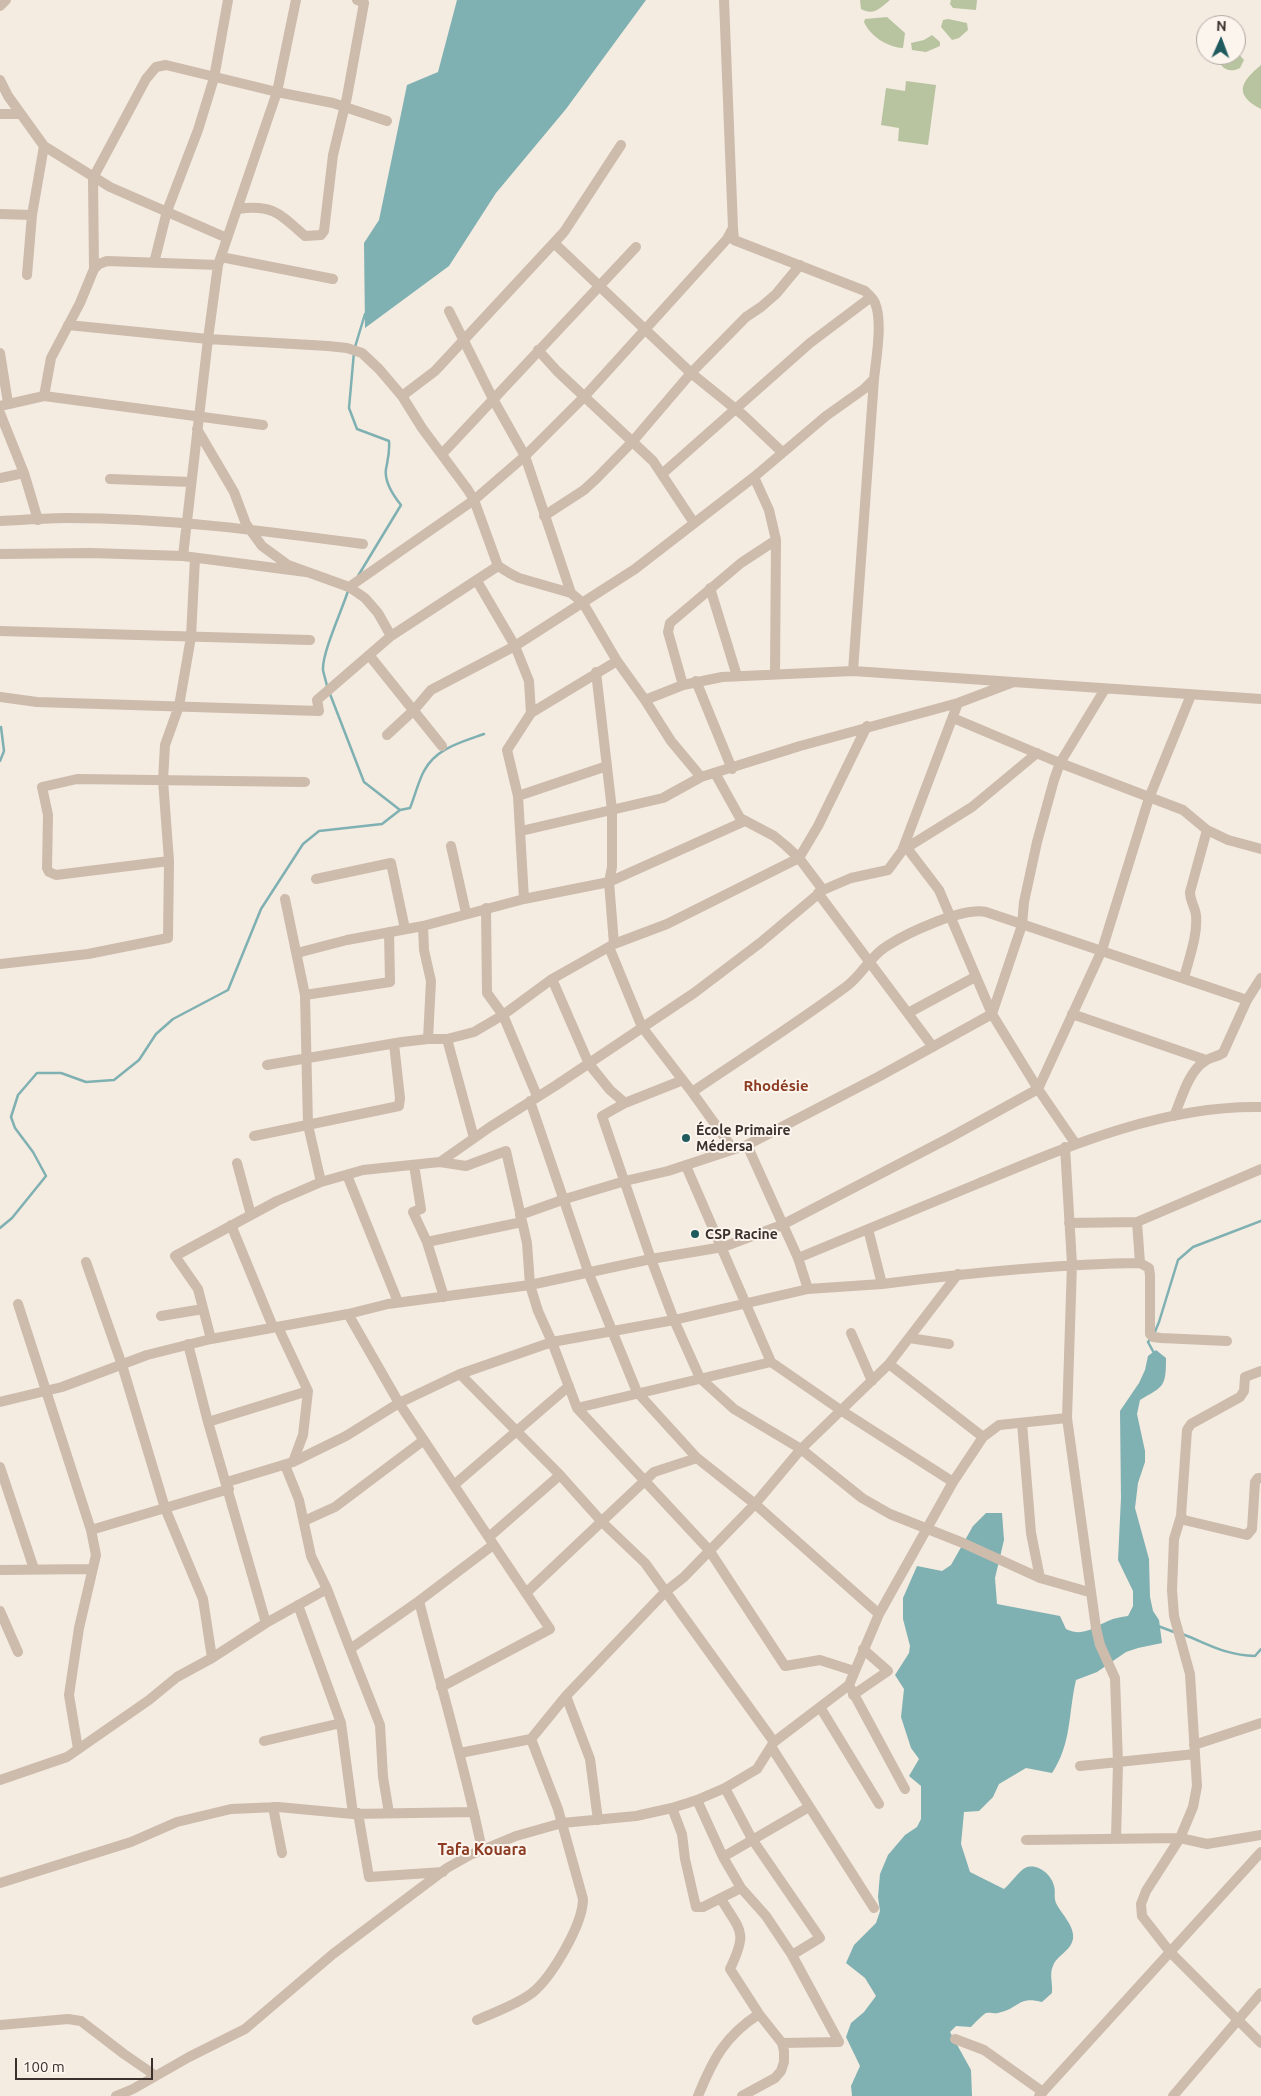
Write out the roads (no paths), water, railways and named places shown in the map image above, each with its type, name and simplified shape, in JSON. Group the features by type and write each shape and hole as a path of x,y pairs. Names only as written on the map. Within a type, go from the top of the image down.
{"street":[{"path":"0,6 6,0"},
{"path":"154,263 167,211 198,130 214,78 228,0"},
{"path":"183,556 208,339 220,261 278,92 296,0"},
{"path":"238,209 254,207 276,212 305,236 321,235 325,228 327,195 359,20 364,3 357,0"},
{"path":"724,0 734,240 865,291 877,310 874,379 853,670"},
{"path":"94,269 93,178 146,79 156,67 166,65 214,78 343,106 387,121"},
{"path":"0,80 8,96 44,146 93,178 227,238"},
{"path":"0,114 21,114"},
{"path":"402,396 435,371 564,232 621,145"},
{"path":"27,275 32,216 44,146"},
{"path":"0,214 32,216"},
{"path":"349,587 474,500 525,456 584,397 646,330 728,239 733,228"},
{"path":"554,243 691,373 743,415 782,452"},
{"path":"442,454 636,247"},
{"path":"44,396 51,358 80,303 94,269 99,264 107,261 154,263 220,261 333,279"},
{"path":"544,516 584,490 633,441 691,373 746,317 762,307 776,294 800,265"},
{"path":"662,474 810,343 871,298"},
{"path":"450,311 493,399 525,456 571,593"},
{"path":"68,325 208,339 347,348 362,353 379,369 402,396 465,485 474,500 498,566 519,578 571,593 583,604 617,661 671,741 701,777"},
{"path":"538,350 584,397 653,461 694,523"},
{"path":"0,353 4,405 44,396 263,425"},
{"path":"387,735 414,710 431,690 515,646 636,569 754,477 782,452 874,379"},
{"path":"0,413 24,473 38,520"},
{"path":"198,429 234,492 250,529 262,546 280,560 306,572 349,587 365,598 378,613 392,636"},
{"path":"0,478 24,473"},
{"path":"754,477 769,510 776,540 775,674"},
{"path":"110,479 191,482"},
{"path":"0,521 68,518 187,524 250,529 363,544"},
{"path":"683,685 668,632 669,626 710,588 745,560 776,540"},
{"path":"0,554 92,553 183,556 306,572"},
{"path":"0,964 88,954 168,938 169,861 163,780 165,745 179,706 191,637 195,558"},
{"path":"0,697 37,702 319,711 317,700 392,636 498,566"},
{"path":"477,581 515,646 529,681 530,714"},
{"path":"710,588 737,676"},
{"path":"0,631 310,640"},
{"path":"370,655 442,746"},
{"path":"524,899 518,796 507,750 530,714 596,672 617,661"},
{"path":"645,700 683,685 737,676 853,670 1261,699"},
{"path":"596,672 612,810 612,867 609,882 612,945 642,1027 733,1149"},
{"path":"696,682 732,768"},
{"path":"521,831 663,798 701,777 867,726 958,703 1015,682"},
{"path":"427,1242 521,1218 565,1199 624,1181 686,1166 747,1145 934,1047 992,1014 1022,924 1024,902 1037,842 1054,780 1060,763 1105,689"},
{"path":"0,1402 62,1387 147,1355 211,1339 348,1314 398,1302 530,1285 589,1274 651,1259 723,1247 782,1225 1038,1089 1102,950 1149,798 1192,695"},
{"path":"905,850 958,703"},
{"path":"954,718 1060,763 1183,810 1207,830 1228,840 1261,849"},
{"path":"267,1065 428,1039 448,1039 474,1032 503,1015 552,978 612,945 667,924 799,858 822,818 867,726"},
{"path":"440,1162 701,988 760,943 821,892 851,878 888,870 905,850 972,807 1037,753"},
{"path":"518,796 607,766"},
{"path":"715,773 740,818 774,836 799,858 869,962 934,1047"},
{"path":"169,861 56,875 49,872 47,868 48,815 42,787 77,779 305,782"},
{"path":"297,953 423,926 524,899 609,882 745,821"},
{"path":"1184,978 1196,925 1195,908 1190,898 1190,892 1207,830"},
{"path":"451,846 466,914"},
{"path":"905,850 930,877 951,915 992,1014 1070,1145 1069,1223 1072,1264 1067,1418 1089,1592 1100,1645 1115,1678 1118,1763 1116,1839"},
{"path":"316,879 391,863 405,929"},
{"path":"285,899 305,995 308,1125 321,1182"},
{"path":"486,908 487,993 503,1015 534,1099 589,1274 637,1392 696,1458 755,1504 879,1614"},
{"path":"692,1092 845,987 860,975 876,953 889,944 951,915 980,911 1102,950 1247,1000"},
{"path":"423,926 424,950 431,981 428,1039"},
{"path":"305,995 390,982 389,932"},
{"path":"908,1013 975,976"},
{"path":"552,978 589,1064 610,1090 626,1103"},
{"path":"1174,1116 1192,1075 1206,1060 1223,1053 1247,1000 1261,978"},
{"path":"1072,1014 1206,1060"},
{"path":"448,1039 474,1138"},
{"path":"254,1136 399,1106 400,1098 394,1044"},
{"path":"683,1080 626,1103 602,1116 651,1259 674,1320 700,1378 734,1409 801,1449 862,1498 890,1514 963,1543 1040,1578 1089,1592"},
{"path":"798,1258 1070,1145 1174,1116 1220,1108 1261,1107"},
{"path":"747,1145 798,1258 808,1289"},
{"path":"211,1339 198,1289 176,1256 277,1201 321,1182 363,1170 414,1164 440,1162 466,1166 506,1151 527,1243 530,1285 538,1311 577,1408 709,1550 785,1666 820,1660 854,1671"},
{"path":"237,1163 251,1215"},
{"path":"414,1164 421,1209 413,1212 427,1242 444,1297"},
{"path":"686,1166 723,1247 745,1304 771,1362 842,1411 953,1482"},
{"path":"1069,1223 1137,1222 1261,1169"},
{"path":"347,1175 398,1302"},
{"path":"1137,1222 1140,1263"},
{"path":"231,1225 276,1327 308,1391 303,1435 289,1464 311,1556 327,1589 380,1724 383,1778 389,1813"},
{"path":"868,1229 882,1284"},
{"path":"86,1262 122,1364 164,1508 203,1599 212,1658"},
{"path":"91,1530 164,1508 289,1464 346,1436 399,1402 460,1374 552,1342 674,1320 808,1289 882,1284 958,1274 1072,1264 1140,1263 1149,1268 1150,1275 1150,1334 1160,1338 1227,1341"},
{"path":"460,1753 531,1739 566,1696 665,1592 684,1576 755,1504 801,1449 889,1364 958,1274"},
{"path":"18,1304 91,1530 96,1555 78,1628 69,1695 78,1749"},
{"path":"161,1316 203,1309"},
{"path":"348,1314 399,1402 550,1629 441,1687"},
{"path":"851,1333 872,1381"},
{"path":"910,1338 949,1344"},
{"path":"188,1344 208,1422 266,1623"},
{"path":"577,1408 637,1392 771,1362"},
{"path":"889,1364 983,1437"},
{"path":"1261,1371 1246,1376 1244,1391 1240,1397 1192,1424 1187,1430 1181,1516 1174,1538 1172,1590 1174,1616 1190,1674 1196,1796 1180,1838 1146,1891 1141,1904 1142,1916 1170,1952 1261,2043"},
{"path":"460,1374 560,1475 602,1522 646,1563 773,1745 874,1908"},
{"path":"454,1485 569,1386"},
{"path":"208,1422 308,1391"},
{"path":"905,1789 851,1690 854,1671 863,1649 879,1614 928,1530 953,1482 983,1437 999,1425 1067,1418"},
{"path":"1022,1423 1031,1533 1040,1578"},
{"path":"304,1521 334,1507 424,1440"},
{"path":"526,1593 654,1472 696,1458"},
{"path":"0,1468 34,1569"},
{"path":"350,1649 419,1601 491,1541 560,1475"},
{"path":"1181,1516 1184,1520 1247,1535 1252,1529 1255,1482 1258,1478 1261,1478"},
{"path":"0,1570 92,1569"},
{"path":"0,1780 62,1759 149,1700 177,1677 212,1658 266,1623 327,1589"},
{"path":"419,1601 460,1753 482,1850"},
{"path":"298,1605 341,1724 356,1814 370,1877 442,1872"},
{"path":"0,1611 18,1652"},
{"path":"116,2096 133,2089 189,2057 245,2030 333,1954 442,1872 482,1850 516,1836 562,1823 636,1816 672,1808 725,1788 757,1769 773,1745 820,1707 888,1671 863,1649"},
{"path":"566,1696 590,1759 598,1820"},
{"path":"820,1707 880,1804"},
{"path":"1080,1766 1118,1763 1194,1749 1261,1723"},
{"path":"264,1742 341,1724"},
{"path":"476,2020 514,2004 539,1986 578,1926 583,1908 583,1899 562,1823 531,1739"},
{"path":"725,1788 752,1839 820,1938 792,1955"},
{"path":"697,1800 723,1857 741,1888 766,1916 792,1955 839,2042 782,2043"},
{"path":"0,1883 130,1842 177,1822 230,1809 273,1807 356,1814 474,1812"},
{"path":"273,1807 282,1854"},
{"path":"723,1857 810,1807"},
{"path":"672,1808 682,1834 685,1860 696,1907 703,1907 741,1888"},
{"path":"1026,1840 1180,1838 1217,1843 1261,1835"},
{"path":"955,2039 984,2050 1041,2094 1261,1852"},
{"path":"721,1898 742,1933 739,1949 730,1969 782,2043 784,2062 781,2071 775,2078 742,2096"},
{"path":"1172,2096 1261,1993"},
{"path":"698,2096 709,2070 730,2036 760,2014"},
{"path":"0,2025 68,2019 79,2020 156,2076"}],"water":[{"path":"457,0 646,0 566,109 496,193 449,266 365,328 364,243 379,220 407,85 438,72"},
{"path":"1156,1350 1166,1358 1165,1375 1159,1388 1140,1400 1137,1414 1145,1451 1145,1462 1138,1483 1135,1508 1149,1559 1150,1597 1153,1611 1159,1620 1162,1643 1126,1652 1097,1672 1076,1680 1063,1751 1052,1773 1026,1768 999,1784 993,1797 979,1811 964,1812 961,1844 970,1872 1004,1889 1023,1869 1030,1867 1039,1868 1053,1882 1056,1902 1070,1925 1073,1939 1069,1947 1057,1959 1052,1969 1052,1993 1042,2002 1028,2000 1005,2011 986,2013 971,2027 956,2026 950,2032 971,2070 972,2096 852,2096 851,2086 860,2066 846,2037 851,2023 864,2012 876,1996 865,1978 846,1963 854,1945 876,1923 880,1911 878,1897 880,1874 888,1855 905,1835 917,1827 921,1819 921,1786 909,1776 919,1759 911,1748 901,1717 904,1689 895,1675 909,1653 910,1646 903,1619 903,1598 917,1566 942,1571 951,1565 973,1526 986,1513 1002,1513 1004,1540 995,1578 997,1604 1060,1616 1066,1629 1077,1632 1087,1631 1113,1619 1128,1616 1133,1606 1133,1591 1118,1560 1121,1498 1120,1411 1139,1383 1145,1370 1148,1356"}],"waterway":[{"path":"355,347 365,314"},
{"path":"354,352 349,408 357,429 389,441 386,479 392,493 401,505 358,576"},
{"path":"327,686 323,670 326,653 348,591"},
{"path":"330,694 364,782 400,810"},
{"path":"0,761 4,751 1,727"},
{"path":"0,1228 12,1218 46,1176 33,1152 15,1128 11,1117 18,1095 37,1073 61,1073 86,1082 114,1080 139,1060 156,1034 173,1019 228,990 261,909 303,844 319,831 382,824 400,810 410,808 422,775 429,763 442,751 484,734"},
{"path":"1154,1334 1178,1260 1193,1247 1261,1221"},
{"path":"1151,1338 1148,1342 1154,1353"},
{"path":"1158,1626 1174,1632"},
{"path":"1182,1634 1234,1654 1255,1656 1261,1649"}],"place":[{"name":"École Primaire Médersa","path":"686,1138"},
{"name":"CSP Racine","path":"695,1234"}],"district":[{"name":"Rhodésie","path":"776,1086"},
{"name":"Tafa Kouara","path":"482,1850"}]}
